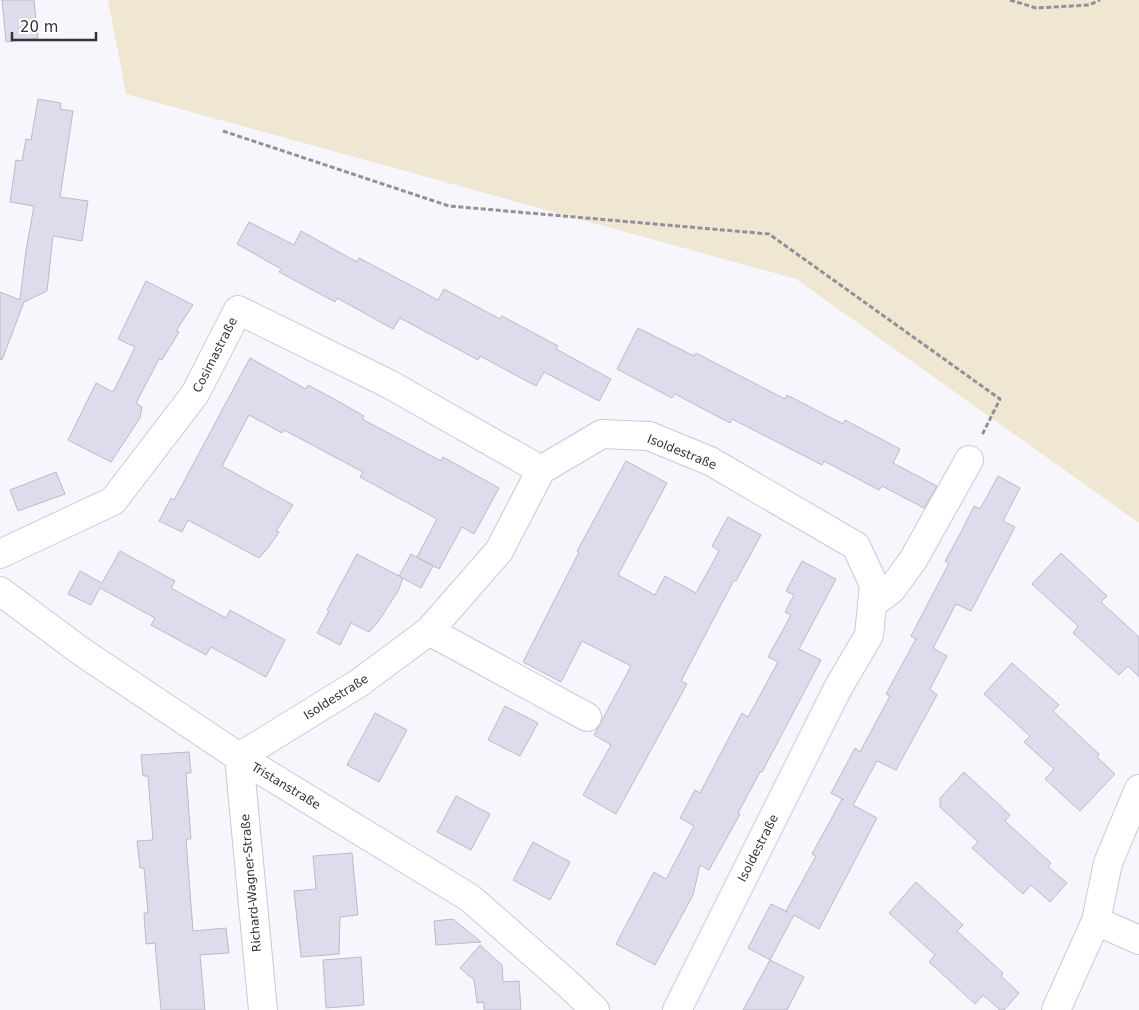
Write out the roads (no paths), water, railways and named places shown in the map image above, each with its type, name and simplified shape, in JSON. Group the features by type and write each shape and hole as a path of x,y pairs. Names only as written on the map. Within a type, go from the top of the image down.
{"street":[{"name":"Cosimastraße","path":"0,554 113,502 196,394 238,310 389,384 542,470"},
{"name":"Isoldestraße","path":"239,757 359,684 429,631 499,551 542,470 602,434 649,436 710,461 856,546 874,585 869,635 838,688 677,1010"},
{"path":"872,604 891,590 913,560 969,460"},
{"name":"Tristanstraße","path":"0,591 82,652 239,757 470,898 566,997 595,1010"},
{"path":"429,631 587,717"},
{"name":"Richard-Wagner-Straße","path":"239,757 263,1010"},
{"path":"1056,1010 1096,921 1108,863 1139,789"},
{"path":"1096,921 1139,940"}]}
